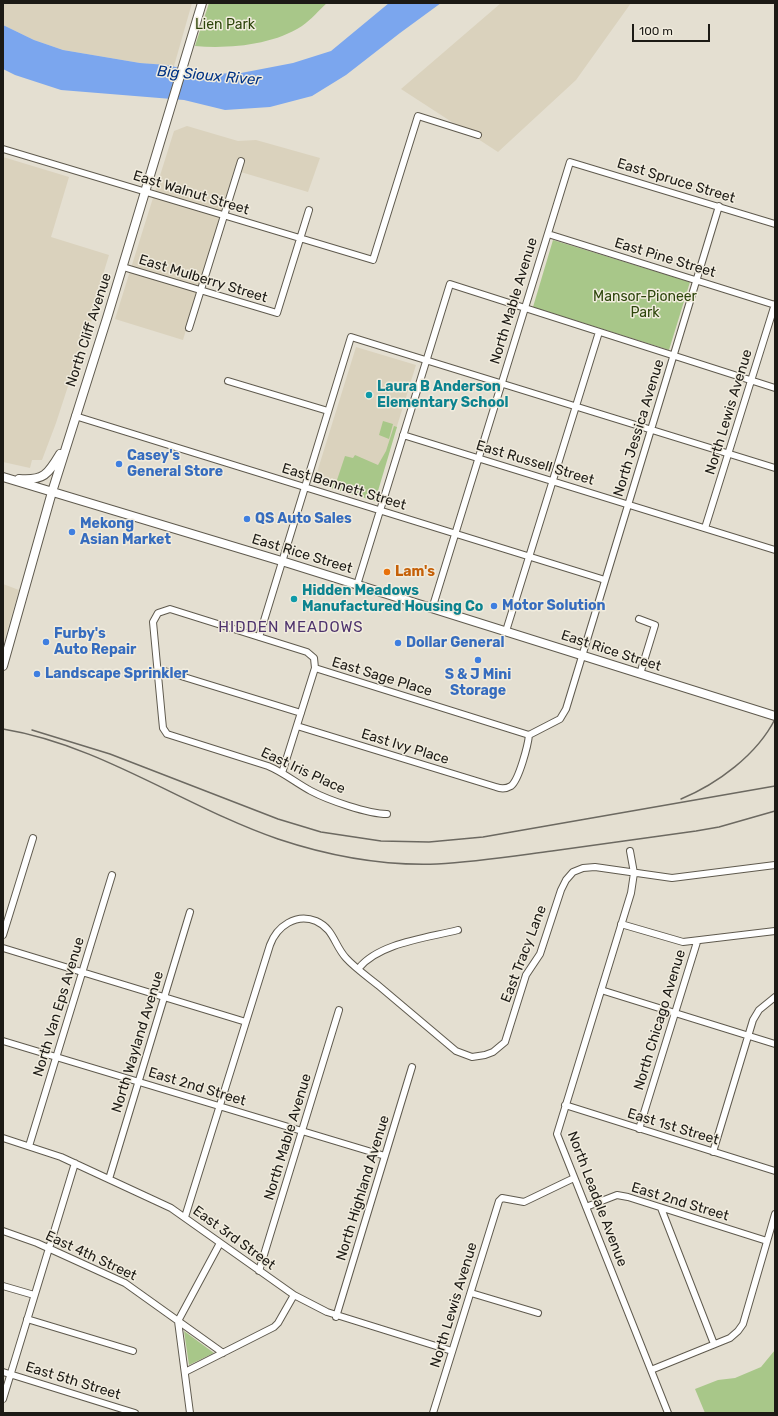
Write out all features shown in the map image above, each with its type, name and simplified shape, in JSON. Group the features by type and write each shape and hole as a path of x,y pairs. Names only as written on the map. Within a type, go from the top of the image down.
{"main road":[{"name":"North Cliff Avenue","path":"3,666 66,445 123,267 202,3"},
{"path":"5,477 32,479 40,478 49,471 66,445"},
{"name":"East Rice Street","path":"5,477 506,631 775,716"}],"street":[{"name":"East Walnut Street","path":"3,150 373,260 418,116 478,135"},
{"path":"190,328 241,161"},
{"name":"East Spruce Street","path":"570,162 775,224"},
{"name":"North Mable Avenue","path":"432,609 570,162"},
{"name":"North Jessica Avenue","path":"529,735 553,723 563,716 652,430 719,206"},
{"path":"300,239 309,210"},
{"name":"East Pine Street","path":"548,234 775,304"},
{"name":"East Mulberry Street","path":"123,267 277,313 300,239"},
{"path":"357,585 450,284 775,388"},
{"name":"North Lewis Avenue","path":"706,528 775,304"},
{"path":"506,631 599,332"},
{"path":"259,636 306,488 351,337 775,468"},
{"path":"228,381 328,411"},
{"name":"East Bennett Street","path":"75,416 605,580"},
{"name":"East Russell Street","path":"403,435 775,550"},
{"name":"East Sage Place","path":"158,669 153,622 158,613 170,609 308,652 314,658 315,668 529,735"},
{"path":"638,619 655,625 640,674"},
{"path":"282,773 315,668"},
{"path":"158,669 301,713"},
{"name":"East Iris Place","path":"158,669 162,718 165,731 173,737 263,764 320,795 368,811 387,814"},
{"name":"East Ivy Place","path":"297,726 496,787 506,788 513,784 517,777 528,743 529,735"},
{"path":"3,935 32,838"},
{"name":"North Leadale Avenue","path":"630,851 634,873 631,893 557,1134 668,1413"},
{"name":"East Tracy Lane","path":"186,1217 270,945 274,935 283,925 300,920 313,920 329,929 346,959 359,968 456,1051 472,1057 493,1052 507,1038 526,975 540,954 561,890 566,880 573,872 583,868 595,867 672,878 684,878 775,865"},
{"name":"North Van Eps Avenue","path":"29,1146 112,875"},
{"name":"North Wayland Avenue","path":"109,1179 190,912"},
{"path":"621,924 683,942 697,942 775,931"},
{"path":"359,968 368,958 383,949 458,930"},
{"name":"North Chicago Avenue","path":"639,1129 697,942"},
{"path":"3,948 246,1022"},
{"path":"601,990 775,1044"},
{"path":"713,1152 747,1035 759,1010 775,997"},
{"name":"North Mable Avenue","path":"259,1271 303,1132 339,1010"},
{"name":"East 2nd Street","path":"3,1041 385,1156"},
{"name":"North Highland Avenue","path":"336,1316 412,1067"},
{"name":"East 1st Street","path":"565,1106 775,1171"},
{"name":"East 3rd Street","path":"3,1138 74,1163 167,1205 294,1295 336,1316 452,1351"},
{"path":"3,1399 74,1163"},
{"name":"North Lewis Avenue","path":"434,1413 498,1204 502,1198 524,1202 574,1178"},
{"name":"East 2nd Street","path":"586,1207 617,1195 767,1241"},
{"path":"660,1208 714,1344"},
{"path":"651,1370 730,1338 738,1331 742,1324 775,1214"},
{"name":"East 4th Street","path":"3,1231 48,1248 125,1283 223,1353"},
{"path":"190,1413 178,1322 220,1243"},
{"path":"3,1286 34,1295"},
{"path":"471,1293 538,1314"},
{"path":"185,1372 274,1327 294,1295"},
{"path":"27,1319 133,1352"},
{"name":"East 5th Street","path":"3,1372 135,1413"}],"shaded area":[{"path":"3,3 192,3 174,66 140,63 63,50 34,40 3,25"},
{"path":"501,3 631,3 576,80 498,152 401,89"},
{"path":"187,126 238,141 256,140 320,158 308,192 234,170 183,340 115,319 174,131"},
{"path":"3,157 69,177 51,237 109,255 90,317 92,319 90,326 86,331 56,423 42,460 32,460 30,468 3,462"},
{"path":"356,347 416,365 374,500 314,482"},
{"path":"3,584 19,590 3,645"}],"green space":[{"name":"Lien Park","path":"209,3 327,3 302,26 278,38 236,46 195,46"},
{"name":"Mansor-Pioneer Park","path":"553,240 690,282 669,350 533,307"},
{"path":"383,421 393,424 389,439 379,435"},
{"path":"394,426 397,427 375,501 331,488 333,482 336,483 345,456 353,458 355,455 378,465 386,451"},
{"path":"184,1331 214,1353 189,1365"},
{"path":"775,1350 775,1413 705,1413 695,1389 718,1380 735,1378 761,1367"}],"water":[{"name":"Big Sioux River","path":"389,3 441,3 346,75 312,96 270,107 225,110 184,100 61,90 15,75 3,69 3,25 34,40 63,50 140,63 167,65 205,74 241,73 293,63 331,51"}],"railway":[{"path":"681,799 695,793 722,777 735,767 758,745 775,719"},
{"path":"3,729 39,737 74,748 109,762 210,811 278,839 356,859 417,864 437,864 495,859 696,831 719,827 775,811"},
{"path":"32,730 110,754 278,819 321,832 381,841 429,842 483,837 775,786"}],"place":[{"name":"Laura B Anderson Elementary School","path":"369,395"},
{"name":"Casey's General Store","path":"119,464"},
{"name":"QS Auto Sales","path":"247,519"},
{"name":"Mekong Asian Market","path":"72,532"},
{"name":"Lam's","path":"387,572"},
{"name":"Hidden Meadows Manufactured Housing Co","path":"294,599"},
{"name":"Motor Solution","path":"494,606"},
{"name":"Furby's Auto Repair","path":"46,642"},
{"name":"Dollar General","path":"398,643"},
{"name":"S & J Mini Storage","path":"478,660"},
{"name":"Landscape Sprinkler","path":"37,674"}],"district":[{"name":"HIDDEN MEADOWS","path":"291,628"}]}
